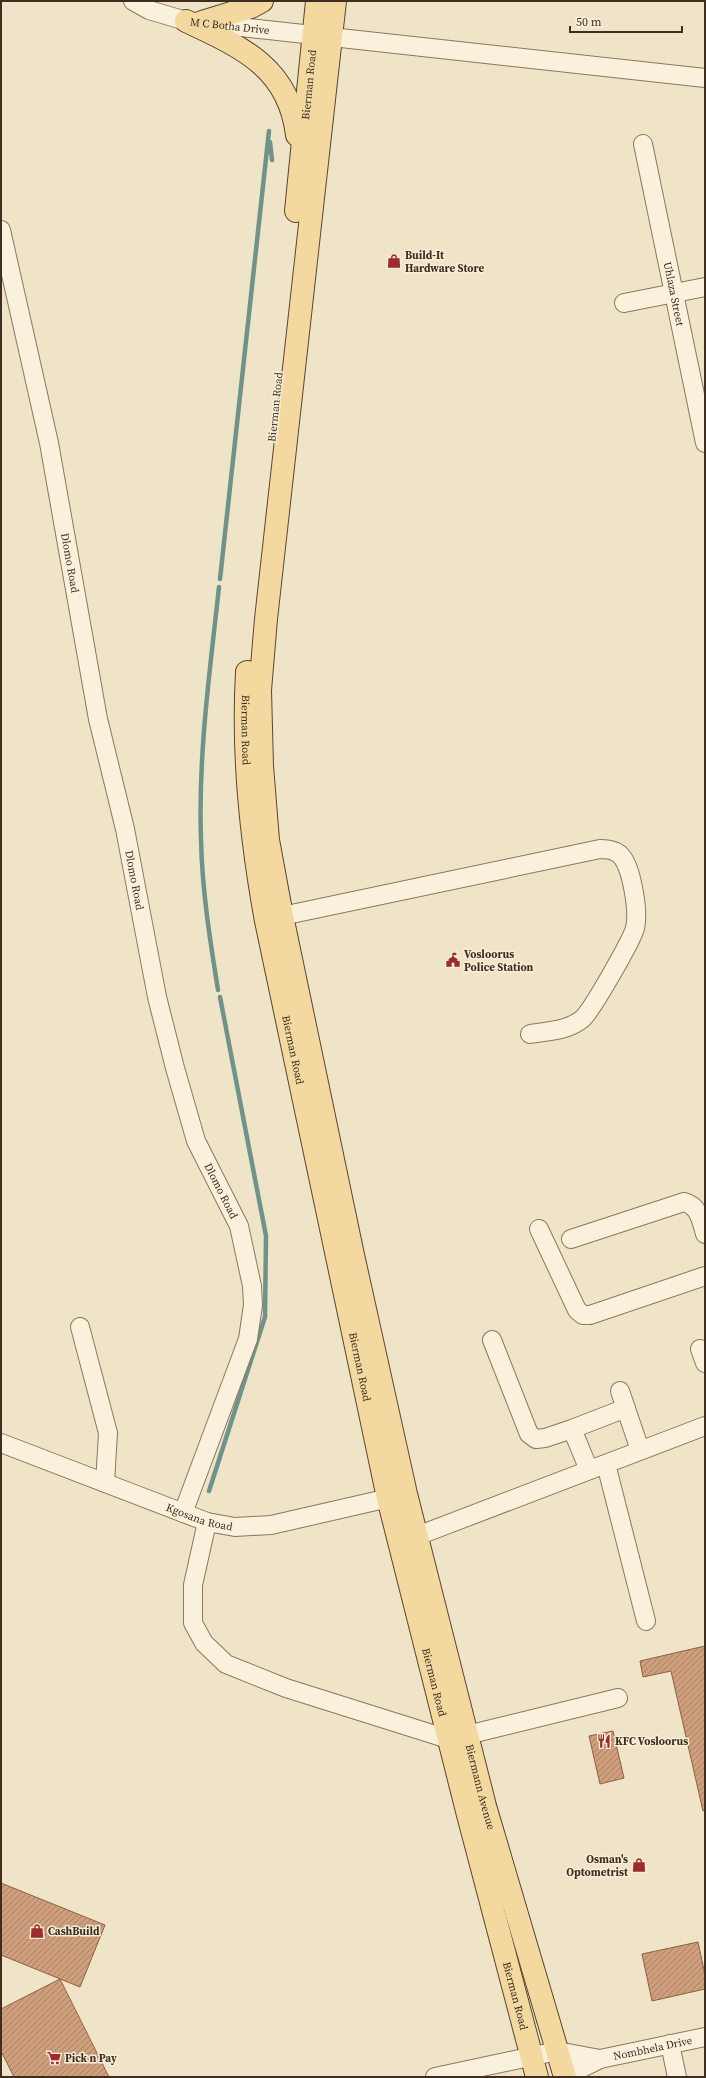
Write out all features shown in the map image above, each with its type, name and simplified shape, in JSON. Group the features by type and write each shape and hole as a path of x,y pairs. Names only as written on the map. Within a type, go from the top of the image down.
{"main road":[{"path":"194,22 252,7 262,1"},
{"name":"Bierman Road","path":"317,1 322,35 260,690 262,766 268,840 282,916 353,1255 397,1496"},
{"name":"Bierman Road","path":"335,1 322,35 301,166 248,657 245,714 248,798 256,866 266,921 397,1496 458,1737 535,2067"},
{"path":"194,22 244,49 262,63 278,80 288,99 295,120 301,166"},
{"name":"Biermann Avenue","path":"397,1496 417,1536 458,1737 485,1806 565,2077"}],"street":[{"name":"M C Botha Drive","path":"133,1 149,10 194,22 705,78"},
{"name":"Uhlaza Street","path":"643,144 705,443"},
{"name":"Dlomo Road","path":"1,230 48,435 98,719 125,829 157,997 196,1141 239,1226 252,1286 253,1305 248,1339 183,1513"},
{"path":"624,303 705,287"},
{"path":"282,916 600,849 612,850 622,856 627,867 636,905 637,917 631,939 584,1018 565,1028 530,1034"},
{"path":"571,1239 684,1202 692,1204 698,1212 705,1234"},
{"path":"539,1229 577,1310 583,1315 590,1315 705,1276"},
{"path":"80,1328 108,1433 105,1483"},
{"path":"492,1340 529,1434 536,1439 546,1438 626,1408"},
{"path":"620,1391 640,1450"},
{"path":"417,1536 705,1426"},
{"path":"572,1429 598,1467 646,1621"},
{"name":"Kgosana Road","path":"1,1443 207,1522 235,1527 271,1525 397,1496"},
{"path":"207,1522 193,1585 193,1623 204,1643 226,1664 286,1688 458,1737 618,1698"},
{"name":"Nombhela Drive","path":"565,2077 600,2059 705,2037"},
{"path":"670,2044 676,2077"},
{"path":"435,2077 535,2067 557,2051"},
{"name":"Nombhela Drive","path":"557,2051 600,2059"}],"building":[{"path":"705,1646 705,1810 703,1811 671,1671 643,1677 640,1661"},
{"path":"613,1731 624,1778 600,1784 589,1736"},
{"path":"1,1883 105,1925 80,1987 1,1955"},
{"path":"698,1942 705,1975 705,1989 652,2001 642,1954"},
{"path":"60,1979 109,2077 14,2077 2,2053 1,2054 1,2009"}],"waterway":[{"path":"220,579 269,131"},
{"path":"270,142 272,160"},
{"path":"218,990 209,934 205,896 202,858 201,776 219,587"},
{"path":"209,1491 265,1317 266,1236 220,997"}],"place":[{"name":"Build-It Hardware Store","path":"394,261"},
{"name":"Vosloorus Police Station","path":"453,960"},
{"name":"KFC Vosloorus","path":"604,1741"},
{"name":"Osman's Optometrist","path":"639,1865"},
{"name":"CashBuild","path":"37,1931"},
{"name":"Pick n Pay","path":"54,2058"}]}
